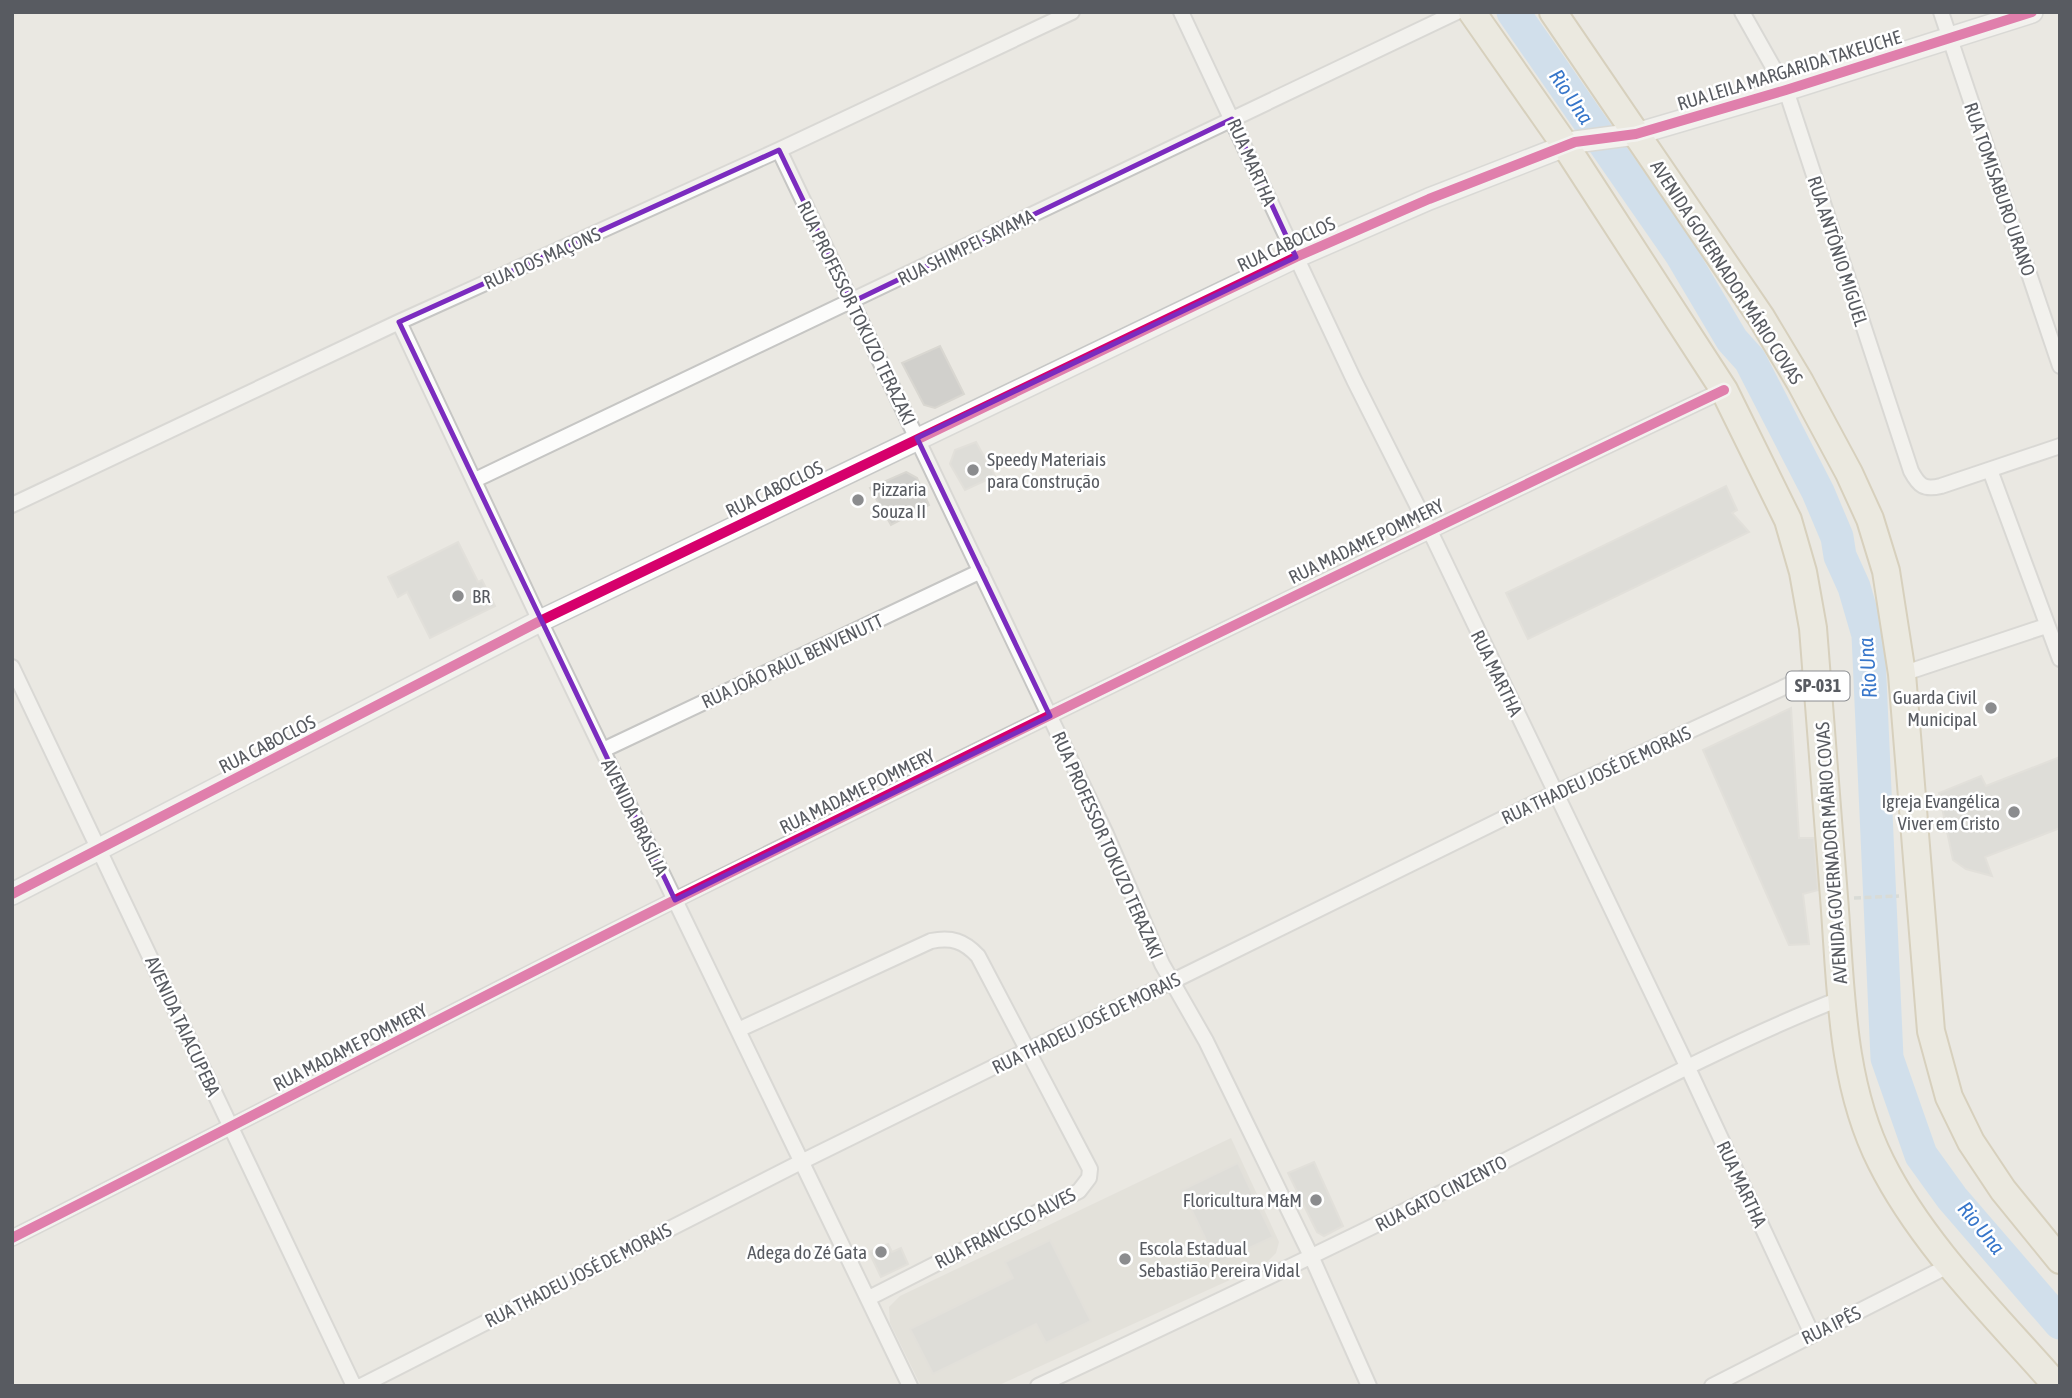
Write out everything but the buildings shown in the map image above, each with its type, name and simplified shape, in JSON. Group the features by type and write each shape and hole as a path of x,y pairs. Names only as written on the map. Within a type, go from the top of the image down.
{"highway":[{"name":"AVENIDA GOVERNADOR MÁRIO COVAS","path":"1472,12 1570,144 1724,390 1788,520 1804,572 1813,628 1842,998 1854,1089 1865,1127 1881,1163 1906,1205 1951,1265 2057,1386"},
{"name":"AVENIDA GOVERNADOR MÁRIO COVAS","path":"1553,12 1625,136 1761,317 1800,382 1849,473 1870,519 1886,571 1902,674 1931,1031 1949,1097 1971,1142 2003,1190 2060,1259"}],"street":[{"name":"RUA DOS MAÇONS","path":"12,505 400,322 779,150 1072,12"},
{"name":"RUA MARTHA","path":"1181,12 1296,257 1688,1068 1812,1334"},
{"name":"RUA SHIMPEI SAYAMA","path":"475,480 1457,12"},
{"name":"RUA ANTÔNIO MIGUEL","path":"1742,12 1786,90 1911,471 1922,487 1929,489 1990,470"},
{"name":"RUA TOMISABURO URANO","path":"1941,12 2060,366"},
{"name":"RUA LEILA MARGARIDA TAKEUCHE","path":"1570,144 1625,136 1786,90 2032,12"},
{"name":"RUA CABOCLOS","path":"12,894 540,621 917,438 1296,257 1429,199 1570,144"},
{"name":"RUA PROFESSOR TOKUZO TERAZAKI","path":"779,150 1106,834 1171,982 1206,1041 1312,1258 1369,1386"},
{"name":"AVENIDA BRASÍLIA","path":"400,322 540,621 910,1386"},
{"name":"RUA MADAME POMMERY","path":"12,1238 675,900 1429,530 1724,390"},
{"path":"2060,446 1990,470 2060,659"},
{"name":"RUA JOÃO RAUL BENVENUTT","path":"603,750 981,571"},
{"path":"1902,674 2046,626"},
{"name":"AVENIDA TAIACUPEBA","path":"12,667 354,1386"},
{"name":"RUA THADEU JOSÉ DE MORAIS","path":"361,1386 1028,1050 1555,793 1817,672"},
{"name":"RUA FRANCISCO ALVES","path":"737,1030 931,941 956,940 968,945 978,956 1090,1169 1086,1184 1068,1197 869,1298"},
{"name":"RUA GATO CINZENTO","path":"1038,1386 1312,1258 1688,1068 1798,1015 1842,998"},
{"name":"RUA IPÊS","path":"1712,1386 1951,1265"}],"path":[{"path":"1866,897 1904,896"}],"highlighted area":[{"path":"1232,119 1296,257 917,438 1050,716 675,900 399,322 779,150 852,302"}],"shaded area":[{"name":"Escola Estadual Sebastião Pereira Vidal","path":"1231,1138 1279,1242 1276,1253 1265,1264 997,1386 921,1386 890,1323 889,1307 900,1296"}],"waterway":[{"name":"Rio Una","path":"1513,12 1681,254 1732,340 1750,360 1818,492 1837,537 1840,556 1854,587 1868,635 1887,1058 1921,1155 1952,1198 2060,1323"}],"cycle path":[{"path":"12,894 540,621 1296,257 1429,199 1575,142 1636,134 1786,90 2032,12"},
{"path":"12,1238 679,898 1200,642 1724,390"}],"place":[{"name":"Speedy Materiais para Construção","path":"973,470"},
{"name":"Pizzaria Souza II","path":"858,500"},
{"name":"BR","path":"458,596"},
{"name":"Guarda Civil Municipal","path":"1991,708"},
{"name":"Igreja Evangélica Viver em Cristo","path":"2014,812"},
{"name":"Floricultura M&M","path":"1316,1200"},
{"name":"Adega do Zé Gata","path":"881,1252"},
{"name":"Escola Estadual Sebastião Pereira Vidal","path":"1125,1259"}]}
